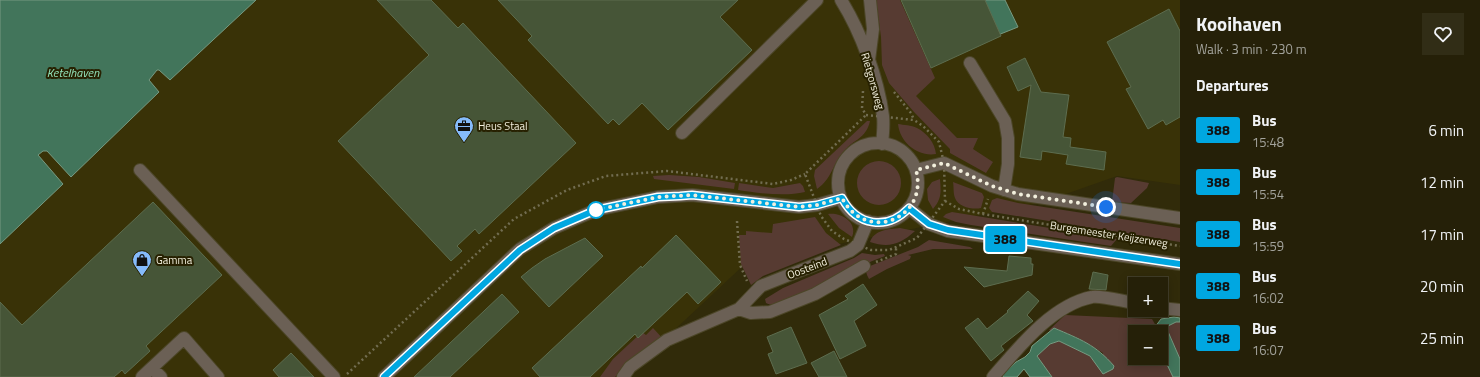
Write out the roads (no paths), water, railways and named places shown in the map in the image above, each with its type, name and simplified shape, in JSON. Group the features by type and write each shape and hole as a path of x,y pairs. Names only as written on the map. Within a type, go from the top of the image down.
{"street":[{"path":"682,133 817,0"},
{"name":"Rietgorsweg","path":"841,0 857,32 872,71 883,117 882,144"},
{"path":"869,61 873,29 870,0"},
{"path":"970,63 1005,121 1008,138 1008,158 1004,190"},
{"path":"882,144 897,148 913,163 916,170 918,176 918,190 916,196 904,214 891,221 868,221 852,213 842,198 839,187 839,175 846,159 855,151 865,146 882,144"},
{"path":"916,170 944,163 992,186 1018,194 1180,218"},
{"path":"140,170 334,377"},
{"path":"384,377 520,250 554,228 596,210 658,197 692,195 799,207 817,205 842,198"},
{"name":"Burgemeester Keijzerweg","path":"909,208 929,224 948,230 1180,264"},
{"name":"Oosteind","path":"623,377 630,367 667,340 739,309 761,286 850,251 858,245 868,221"},
{"path":"739,309 751,312 770,312 815,294 864,266"},
{"path":"993,377 1020,346 1049,318 1068,306 1094,296 1128,302"},
{"path":"1168,309 1180,310"},
{"path":"142,377 184,338 218,377"},
{"path":"152,368 160,377"}],"water":[{"name":"Ketelhaven","path":"0,0 256,0 170,80 159,70 157,70 149,80 159,92 71,177 47,151 43,151 38,155 63,184 0,244"},
{"path":"982,0 1005,0 1018,27 998,35"},
{"path":"1174,317 1180,318 1180,322 1176,322 1168,326 1156,325 1161,319"},
{"path":"1054,328 1080,339 1094,348 1114,366 1113,369 1103,374 1090,356 1059,341 1050,344 1037,356 1052,377 1030,377 1024,369 1017,377 1003,377 1003,374 1030,352 1032,346"},
{"path":"1168,332 1180,359 1180,377 1173,377 1167,365"}],"place":[{"name":"Heus Staal","path":"464,143"},
{"name":"Gamma","path":"142,277"}]}
